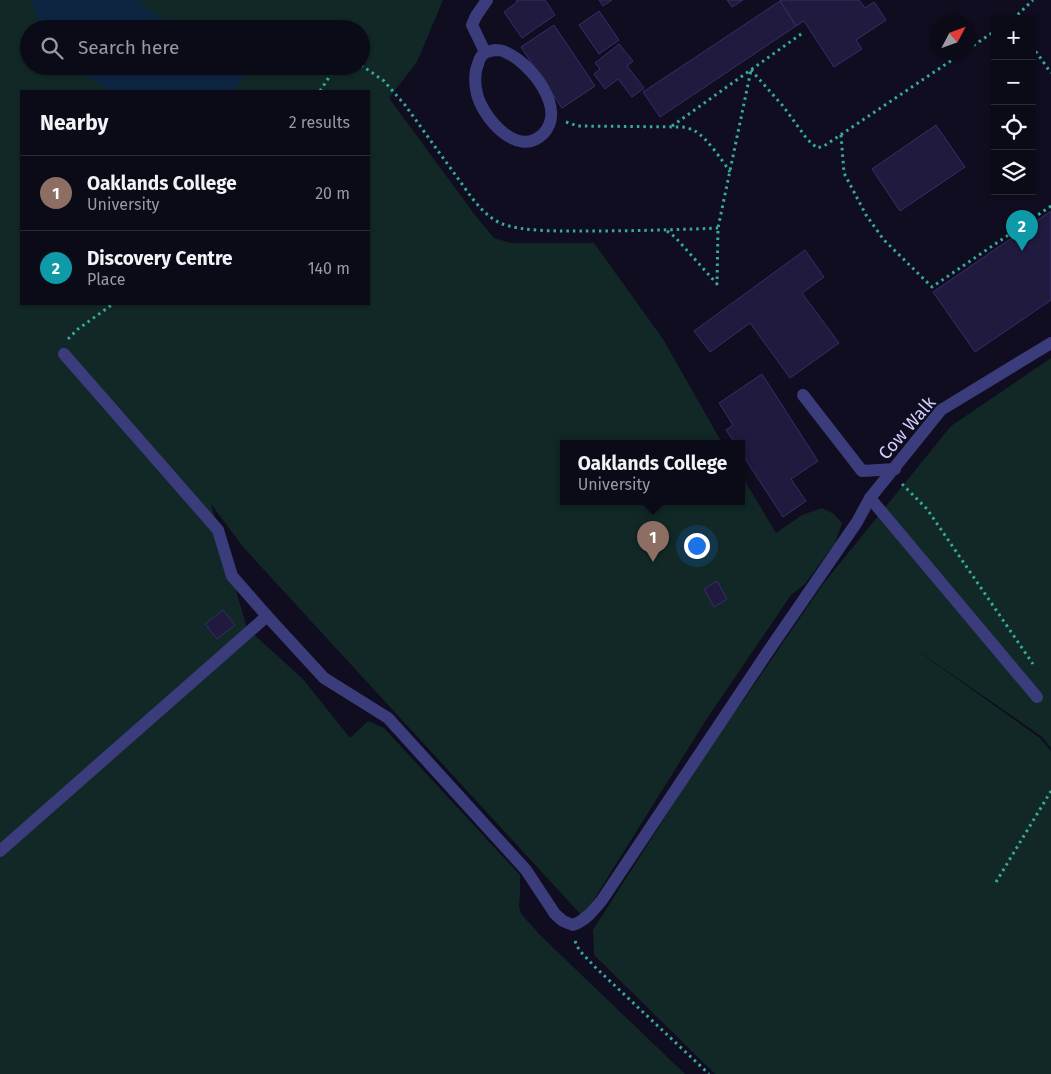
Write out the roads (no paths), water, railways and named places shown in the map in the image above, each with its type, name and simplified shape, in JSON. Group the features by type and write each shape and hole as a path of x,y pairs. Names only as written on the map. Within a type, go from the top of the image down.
{"lane":[{"path":"486,52 472,25 487,0"},
{"path":"494,50 503,51 511,55 524,64 546,93 552,107 552,118 546,131 534,141 525,142 506,135 494,124 484,110 477,95 475,82 476,69 480,59 486,52 494,50"},
{"name":"Cow Walk","path":"267,616 324,678 388,718 526,870 554,914 572,925 581,922 589,916 602,900 816,580 857,522 870,498 940,410 1051,343"},
{"path":"0,851 267,616 232,576 218,530 64,354"},
{"path":"803,395 862,471 893,471"},
{"path":"870,498 1037,697"}],"water":[{"path":"33,0 139,0 149,11 166,20 39,20 32,3"},
{"path":"84,75 245,75 236,90 109,90"}],"place":[{"name":"Discovery Centre","path":"1022,251"},
{"name":"Oaklands College","path":"653,562"}]}
